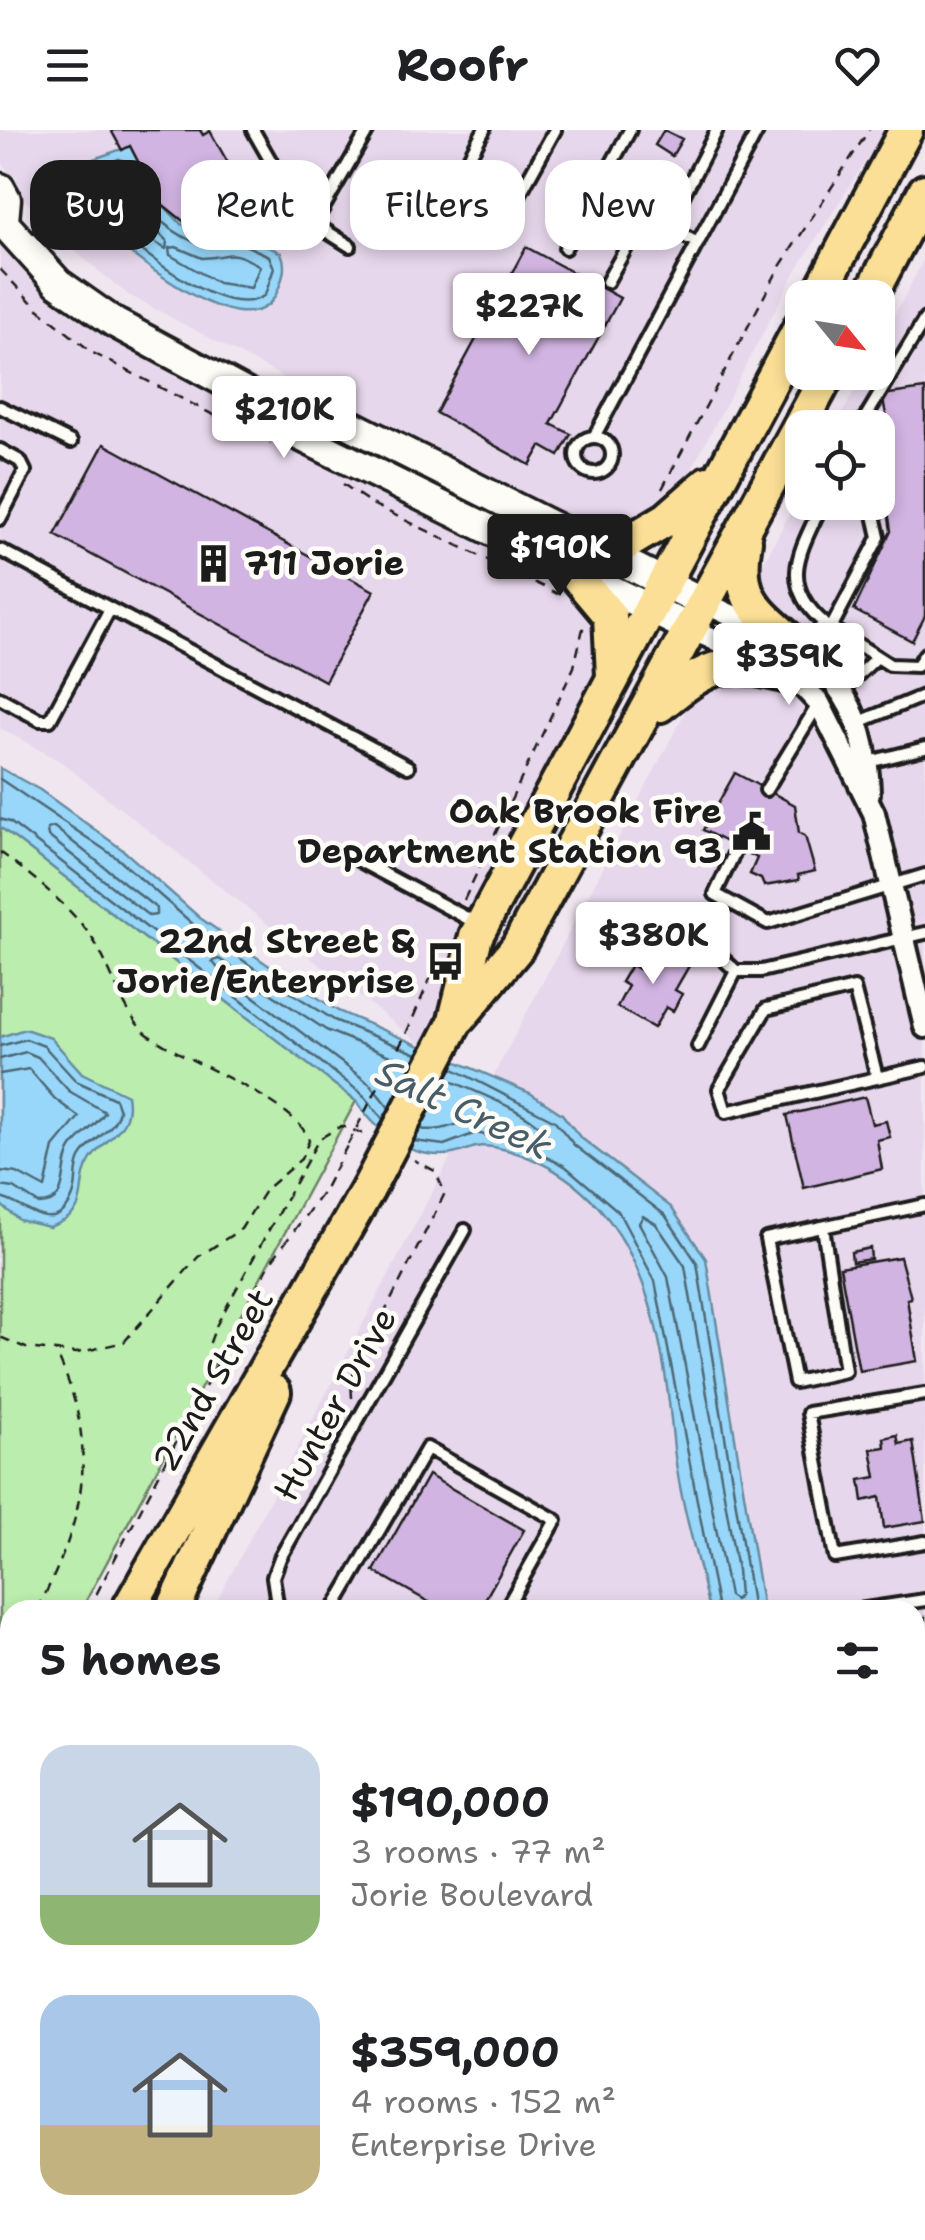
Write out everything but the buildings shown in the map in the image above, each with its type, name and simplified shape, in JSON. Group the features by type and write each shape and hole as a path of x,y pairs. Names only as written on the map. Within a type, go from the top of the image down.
{"main road":[{"path":"826,280 906,130"},
{"path":"0,188 6,199 1,221 58,283 262,402 292,432 574,574 657,594"},
{"path":"878,280 925,191"},
{"name":"22nd Street","path":"454,1024 470,919 613,679 785,356"},
{"name":"22nd Street","path":"134,1600 368,1189 454,1024 517,948 700,617 819,390"},
{"path":"262,402 307,403 587,542 657,594 700,617"},
{"path":"587,542 620,547 667,519 726,467"},
{"path":"747,527 738,577 755,608 796,664"},
{"path":"574,574 610,616 613,679"},
{"path":"645,717 702,670 743,664 796,664"},
{"name":"22nd Street","path":"179,1600 368,1189"}],"street":[{"path":"700,617 842,689 868,762 870,800 925,1027"},
{"path":"796,664 870,800"}],"lane":[{"path":"252,130 269,160"},
{"path":"330,196 368,130"},
{"path":"484,130 442,208 496,237 555,130"},
{"path":"614,160 630,130"},
{"path":"691,181 718,130"},
{"path":"594,437 758,130"},
{"path":"330,234 350,246"},
{"path":"691,239 698,243"},
{"path":"607,282 625,250"},
{"path":"870,410 925,319"},
{"path":"0,406 71,442"},
{"path":"0,450 20,461 25,472 0,519"},
{"path":"815,520 798,555 796,585 804,606 890,665 917,666 925,654"},
{"path":"796,664 828,626 879,537 875,520"},
{"path":"0,550 408,768"},
{"path":"0,698 40,720 50,720 110,609"},
{"path":"842,689 877,657"},
{"path":"856,723 925,695"},
{"path":"766,790 819,702"},
{"path":"868,762 925,748"},
{"path":"737,847 714,894 768,922 925,875"},
{"path":"358,860 470,919"},
{"path":"664,924 717,952 736,971 761,971 925,933"},
{"path":"698,1046 736,971"},
{"path":"877,1078 854,988 766,1009 719,1089 726,1112 877,1078 925,1066"},
{"path":"823,1227 845,1371 795,1382 766,1239 823,1227 925,1206"},
{"name":"Hunter Drive","path":"276,1600 273,1577 280,1558 465,1230"},
{"path":"925,1394 808,1413 835,1557 925,1542"},
{"path":"339,1600 427,1448 556,1520 511,1600"}],"path":[{"path":"656,498 779,268 869,130"},
{"path":"93,1600 270,1263 322,1192 470,919 581,649 583,617"},
{"path":"0,852 90,935 141,1030 207,1071 266,1098 302,1127 309,1141 300,1159 266,1189 241,1228 198,1257 124,1342 91,1352 56,1352 26,1348 0,1337"},
{"path":"218,1358 209,1345 216,1326 319,1139 328,1130 350,1127"},
{"path":"362,1411 353,1402 351,1379 445,1192 435,1171 425,1166"},
{"path":"41,1600 71,1537 83,1485 81,1415 56,1352"}],"shaded area":[{"path":"0,130 885,130 791,280 785,280 785,291 677,497 652,525 598,533 354,415 127,294 74,250 161,250 161,160 30,160 30,206 0,159"},
{"path":"0,231 113,333 635,619 422,1045 61,762 0,728"},
{"path":"925,257 925,1600 217,1600 786,520 895,520 895,410 844,410 855,390 895,390 895,314"}],"green space":[{"path":"0,827 356,1101 86,1600 0,1600"}],"water":[{"path":"130,146 137,160 91,160"},
{"path":"161,203 181,224 181,250 275,250 281,253 284,267 278,290 261,309 236,311 204,301 127,250 161,250"},
{"name":"Salt Creek","path":"0,768 40,790 123,850 200,918 338,1011 530,1093 562,1114 580,1137 671,1207 706,1259 761,1600 707,1600 679,1481 661,1349 650,1306 635,1264 614,1227 587,1195 551,1168 507,1150 484,1146 452,1154 429,1154 404,1146 373,1122 356,1101 0,827"},
{"path":"25,1029 51,1038 82,1073 127,1095 123,1124 91,1159 78,1206 64,1221 49,1227 19,1220 0,1204 0,1037"}],"place":[{"name":"711 Jorie","path":"214,563"},
{"name":"Oak Brook Fire Department Station 93","path":"752,831"},
{"name":"22nd Street & Jorie/Enterprise","path":"445,961"}]}
